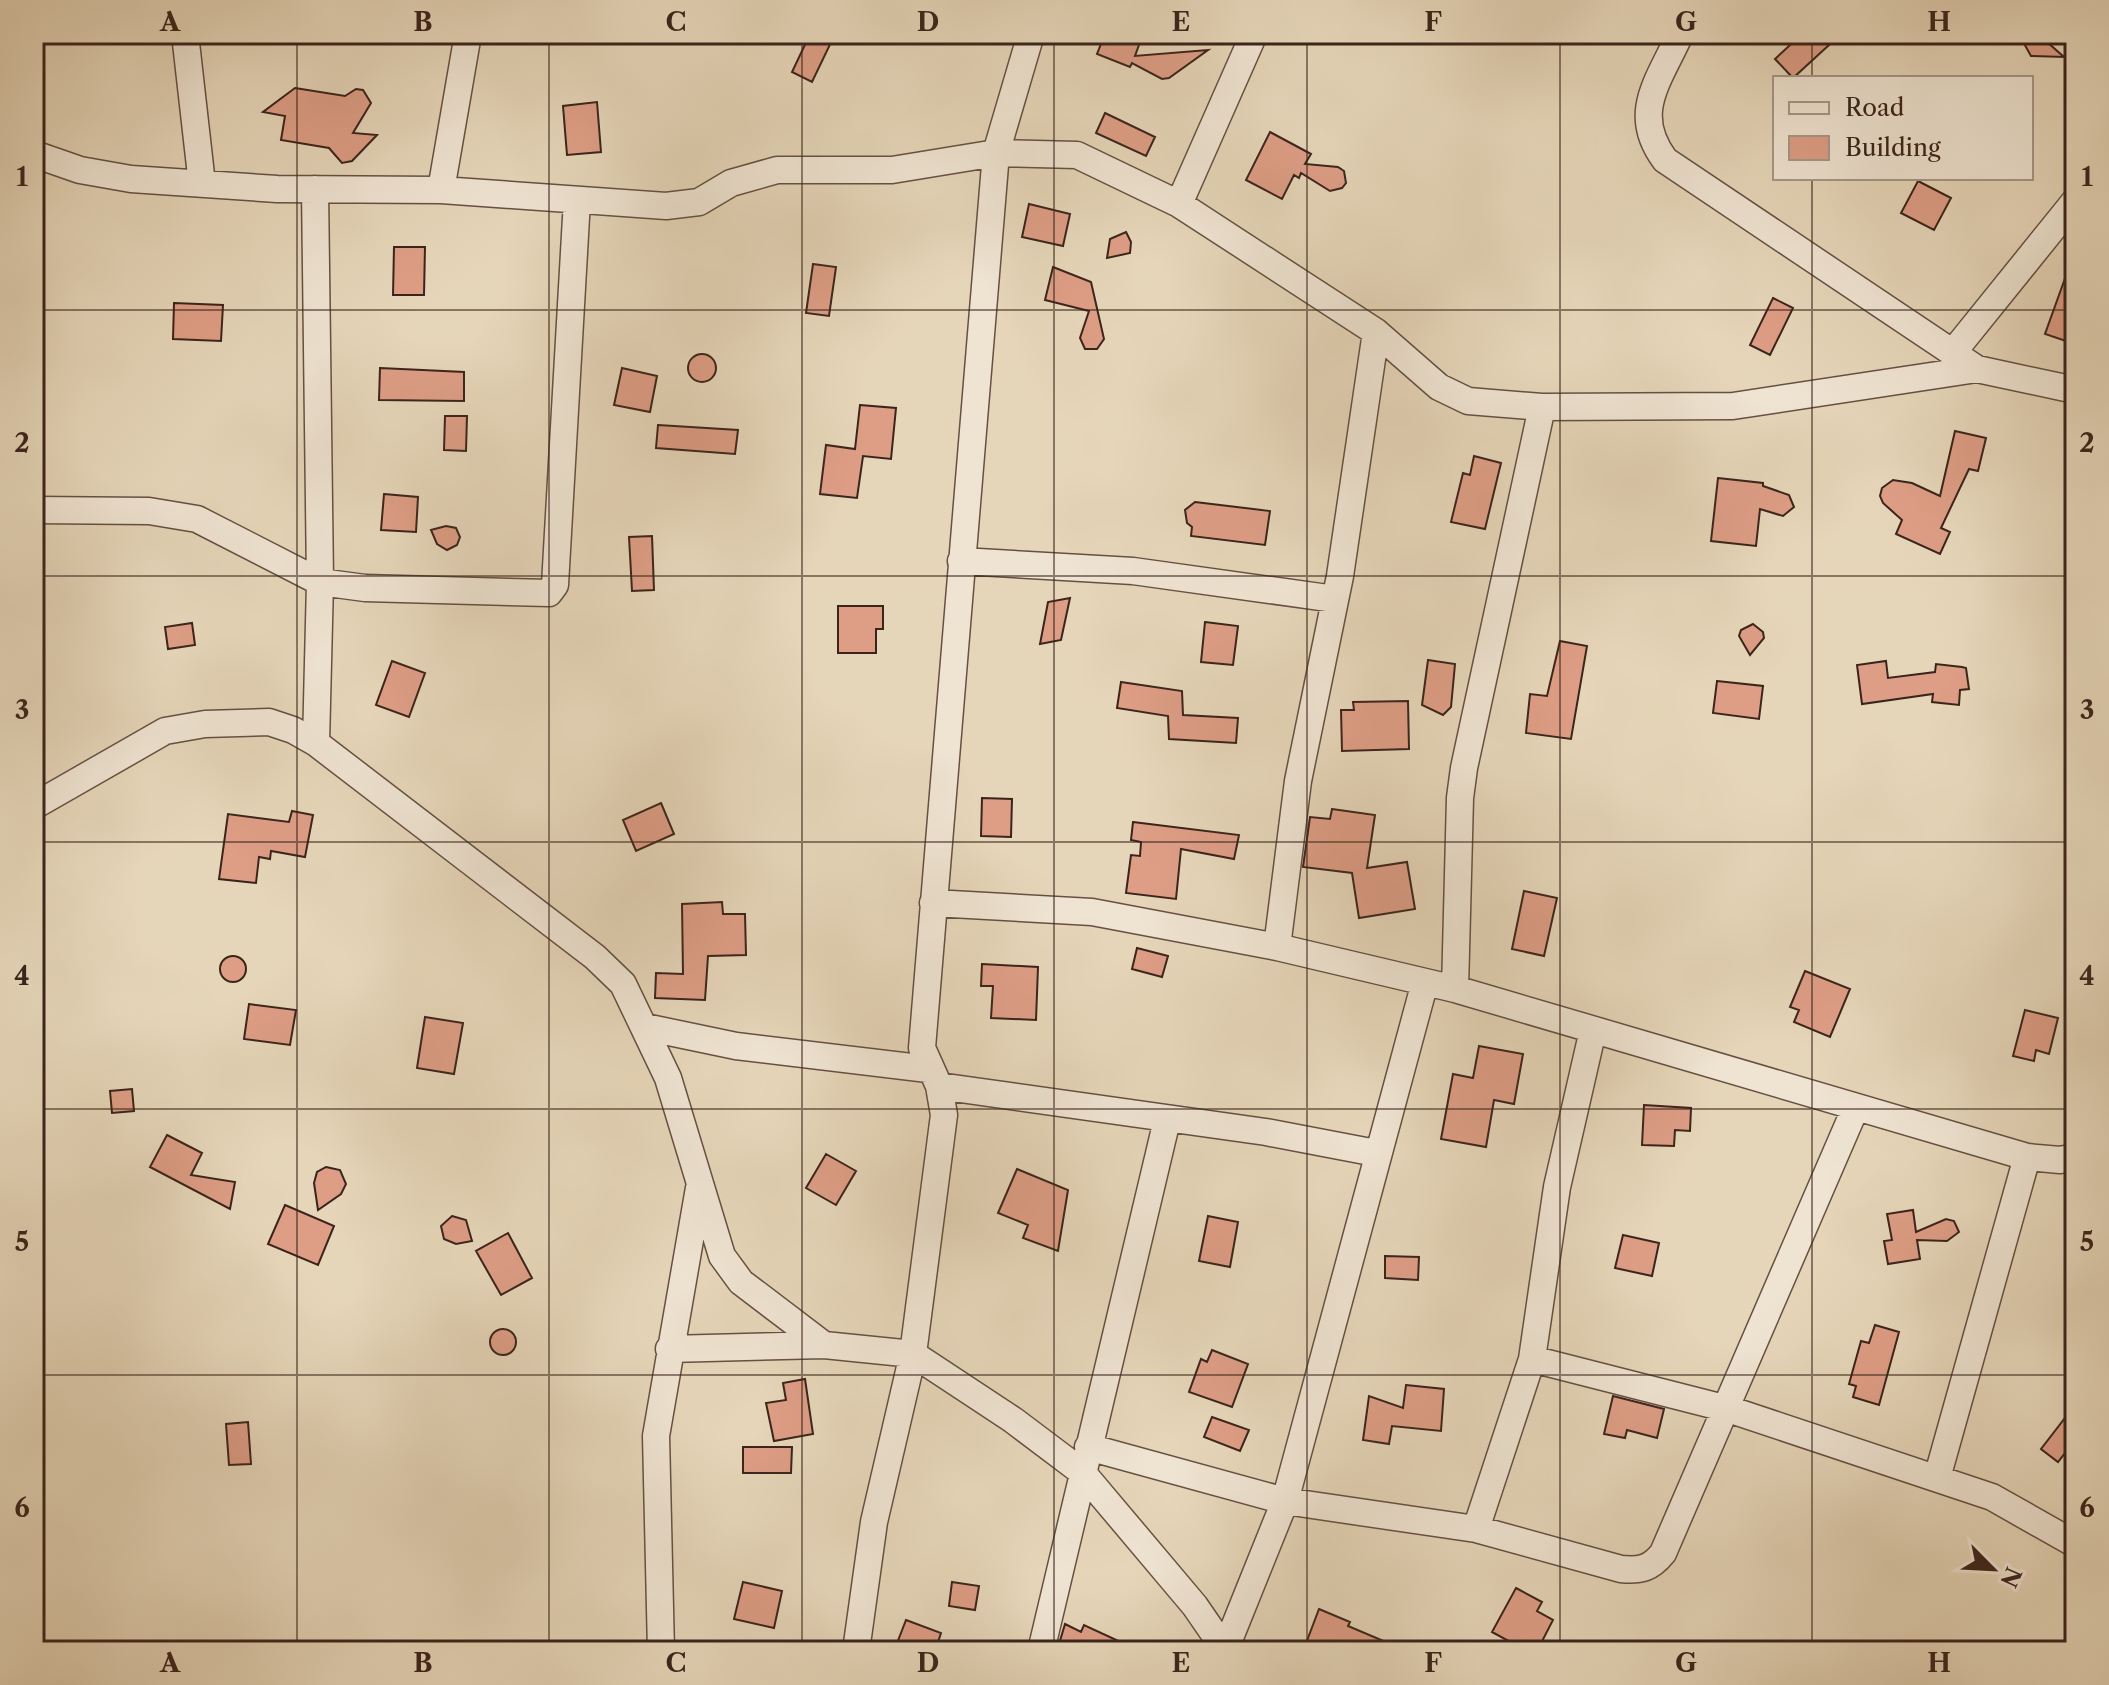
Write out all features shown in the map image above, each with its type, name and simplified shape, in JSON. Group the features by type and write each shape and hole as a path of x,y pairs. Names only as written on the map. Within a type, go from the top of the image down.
{"street":[{"path":"185,34 202,184"},
{"path":"441,190 468,34"},
{"path":"856,1651 874,1522 913,1354 944,1115 922,1048 933,903 996,153 1031,34"},
{"path":"1680,34 1648,103 1646,123 1651,142 1665,160 1977,369"},
{"path":"1179,204 1252,35"},
{"path":"34,154 105,175 202,184 441,190 666,206 699,202 731,183 777,170 892,170 996,153 1077,155 1179,204 1376,332 1439,387 1468,401 1542,407 1733,406 1977,369 2075,390"},
{"path":"315,189 320,582 316,743"},
{"path":"34,510 149,511 197,519 320,582 365,588 542,595 555,585 577,200"},
{"path":"1954,351 2075,201"},
{"path":"1277,947 1298,781 1335,599 1376,332"},
{"path":"1455,989 1464,768 1542,407"},
{"path":"961,561 1133,571 1335,599"},
{"path":"34,806 165,731 205,724 269,722 293,730 316,743 595,957 623,984 668,1078 722,1256 741,1282 824,1345"},
{"path":"933,903 1092,912 1277,947 1455,989 1855,1109 2027,1157 2060,1160 2075,1157"},
{"path":"1225,1650 1285,1501 1376,1153 1425,982"},
{"path":"645,1027 736,1046 934,1077 1167,1120 1266,1132 1376,1153"},
{"path":"1476,1529 1532,1359 1557,1187 1593,1030"},
{"path":"669,1349 824,1345 913,1354 1013,1420 1085,1459 1285,1501 1476,1529 1638,1571 1654,1565 1663,1553 1728,1409 1855,1109"},
{"path":"1041,1651 1167,1120"},
{"path":"1937,1478 2027,1157"},
{"path":"661,1651 656,1436 700,1184"},
{"path":"1532,1359 1728,1409 1937,1478 2013,1506 2075,1544"},
{"path":"1085,1459 1225,1650"}],"building":[{"path":"810,34 835,34 812,82 792,72"},
{"path":"1105,34 1143,34 1135,56 1208,50 1169,78 1162,79 1132,63 1130,67 1097,54"},
{"path":"1802,34 1841,34 1795,76 1791,76 1775,59"},
{"path":"2038,34 2064,57 2031,56 2022,40"},
{"path":"295,88 345,96 356,89 363,90 371,103 353,133 377,135 352,161 342,163 329,148 281,140 285,116 263,112"},
{"path":"597,102 601,152 567,155 563,106"},
{"path":"1105,113 1155,137 1146,156 1096,133"},
{"path":"1270,132 1311,154 1305,164 1338,167 1344,171 1346,183 1342,188 1330,191 1301,173 1299,178 1294,175 1282,199 1246,180"},
{"path":"1918,181 1951,198 1934,230 1901,213"},
{"path":"1029,204 1070,214 1063,246 1022,237"},
{"path":"1126,232 1131,242 1130,253 1107,258 1110,239"},
{"path":"394,247 425,247 424,295 393,295"},
{"path":"2072,259 2075,259 2075,344 2045,334"},
{"path":"813,264 836,267 829,316 806,313"},
{"path":"1053,267 1091,282 1104,339 1097,349 1085,349 1080,338 1089,311 1045,300"},
{"path":"1773,298 1793,308 1770,355 1750,345"},
{"path":"174,303 223,305 221,341 173,339"},
{"path":"702,354 712,358 716,368 712,378 702,382 692,378 688,368 692,358"},
{"path":"380,368 464,372 464,401 379,400"},
{"path":"622,368 657,376 650,412 614,405"},
{"path":"860,405 896,408 891,459 863,456 857,498 820,494 826,445 855,449"},
{"path":"445,416 467,416 466,451 444,450"},
{"path":"658,425 738,430 735,454 656,448"},
{"path":"1955,431 1986,438 1978,471 1969,469 1941,528 1950,532 1940,554 1896,534 1902,520 1883,503 1880,496 1882,488 1893,480 1912,483 1940,496"},
{"path":"1474,456 1501,463 1485,529 1451,522 1463,473 1470,475"},
{"path":"1718,478 1763,483 1763,486 1789,495 1794,507 1783,516 1760,509 1756,546 1711,541"},
{"path":"384,494 418,497 416,532 381,530"},
{"path":"1195,502 1270,511 1265,545 1191,536 1192,527 1187,523 1185,510"},
{"path":"446,526 456,528 460,537 457,545 447,550 437,544 431,530"},
{"path":"652,536 654,590 632,591 629,537"},
{"path":"1070,598 1061,640 1040,644 1048,602"},
{"path":"838,606 883,606 883,629 876,629 876,653 838,653"},
{"path":"1205,622 1238,626 1233,665 1201,662"},
{"path":"192,623 195,645 168,649 165,627"},
{"path":"1753,624 1763,632 1764,638 1750,655 1739,636 1741,630"},
{"path":"1560,641 1587,646 1571,739 1526,733 1530,694 1547,696"},
{"path":"1428,660 1455,664 1451,707 1443,715 1422,705"},
{"path":"392,661 425,673 409,717 376,705"},
{"path":"1886,661 1888,678 1935,672 1936,664 1966,668 1969,689 1960,690 1959,705 1932,702 1933,694 1862,704 1857,665"},
{"path":"1717,681 1763,686 1759,719 1713,713"},
{"path":"1121,682 1182,691 1183,715 1238,718 1236,743 1169,739 1168,716 1117,708"},
{"path":"1408,701 1409,749 1342,751 1341,710 1354,710 1353,702"},
{"path":"982,798 1012,799 1011,837 981,836"},
{"path":"661,803 674,834 636,851 623,820"},
{"path":"1332,809 1375,815 1367,868 1407,862 1415,909 1359,918 1352,873 1303,867 1310,817 1330,819"},
{"path":"292,811 313,815 305,857 271,851 270,859 259,857 256,883 219,879 228,814 289,822"},
{"path":"1133,822 1239,835 1234,859 1181,849 1176,899 1126,893 1131,855 1140,856 1141,842 1131,840"},
{"path":"1524,891 1557,898 1544,956 1512,949"},
{"path":"722,902 723,914 745,914 746,955 708,956 705,1000 655,998 656,973 683,974 682,904"},
{"path":"1137,948 1168,956 1162,977 1132,969"},
{"path":"233,956 242,960 246,969 242,978 233,982 224,978 220,969 224,960"},
{"path":"982,964 1038,967 1036,1020 991,1018 993,986 981,986"},
{"path":"1805,971 1850,989 1830,1037 1794,1022 1799,1010 1790,1007"},
{"path":"249,1004 296,1010 290,1045 244,1039"},
{"path":"2025,1010 2058,1018 2049,1054 2036,1050 2034,1061 2013,1056"},
{"path":"425,1017 463,1023 454,1074 417,1068"},
{"path":"1479,1046 1523,1054 1514,1104 1494,1100 1486,1147 1441,1139 1453,1074 1473,1078"},
{"path":"132,1089 134,1111 112,1113 110,1091"},
{"path":"1644,1105 1691,1108 1690,1131 1675,1130 1674,1146 1642,1145"},
{"path":"167,1135 202,1153 191,1175 235,1182 230,1209 150,1167"},
{"path":"826,1154 856,1171 836,1205 806,1188"},
{"path":"326,1167 340,1170 346,1184 341,1194 318,1210 314,1183 317,1172"},
{"path":"1017,1169 1068,1190 1058,1251 1023,1238 1028,1225 998,1213"},
{"path":"285,1205 334,1226 318,1265 268,1244"},
{"path":"1913,1210 1916,1232 1946,1219 1954,1221 1959,1232 1947,1241 1917,1240 1920,1259 1888,1264 1884,1241 1892,1240 1887,1214"},
{"path":"452,1216 466,1220 472,1241 456,1244 444,1239 441,1226"},
{"path":"1208,1216 1238,1222 1230,1267 1199,1261"},
{"path":"508,1233 532,1278 501,1295 476,1251"},
{"path":"1623,1235 1659,1243 1652,1276 1615,1268"},
{"path":"1385,1256 1419,1257 1418,1280 1385,1278"},
{"path":"1875,1325 1899,1332 1879,1405 1853,1397 1856,1386 1849,1384 1861,1341 1869,1343"},
{"path":"503,1329 512,1333 516,1342 512,1351 503,1355 494,1351 490,1342 494,1333"},
{"path":"1212,1350 1248,1364 1232,1407 1189,1392 1201,1359 1207,1362"},
{"path":"805,1379 813,1434 774,1441 766,1403 786,1400 783,1383"},
{"path":"1406,1385 1444,1389 1441,1431 1392,1426 1389,1444 1363,1440 1369,1396 1403,1408"},
{"path":"1613,1396 1664,1409 1657,1438 1627,1430 1625,1438 1604,1434"},
{"path":"2075,1405 2075,1440 2058,1462 2041,1449"},
{"path":"1212,1417 1249,1430 1240,1451 1204,1437"},
{"path":"248,1422 251,1464 229,1465 226,1424"},
{"path":"743,1447 792,1447 791,1473 743,1473"},
{"path":"743,1582 782,1591 774,1628 734,1619"},
{"path":"952,1582 979,1586 975,1610 949,1606"},
{"path":"1516,1588 1542,1602 1537,1611 1553,1620 1537,1651 1527,1651 1492,1632"},
{"path":"1319,1609 1350,1622 1348,1626 1407,1651 1318,1651 1305,1646"},
{"path":"906,1620 941,1633 935,1651 894,1651"},
{"path":"1065,1624 1081,1632 1084,1625 1140,1651 1057,1651"}]}
